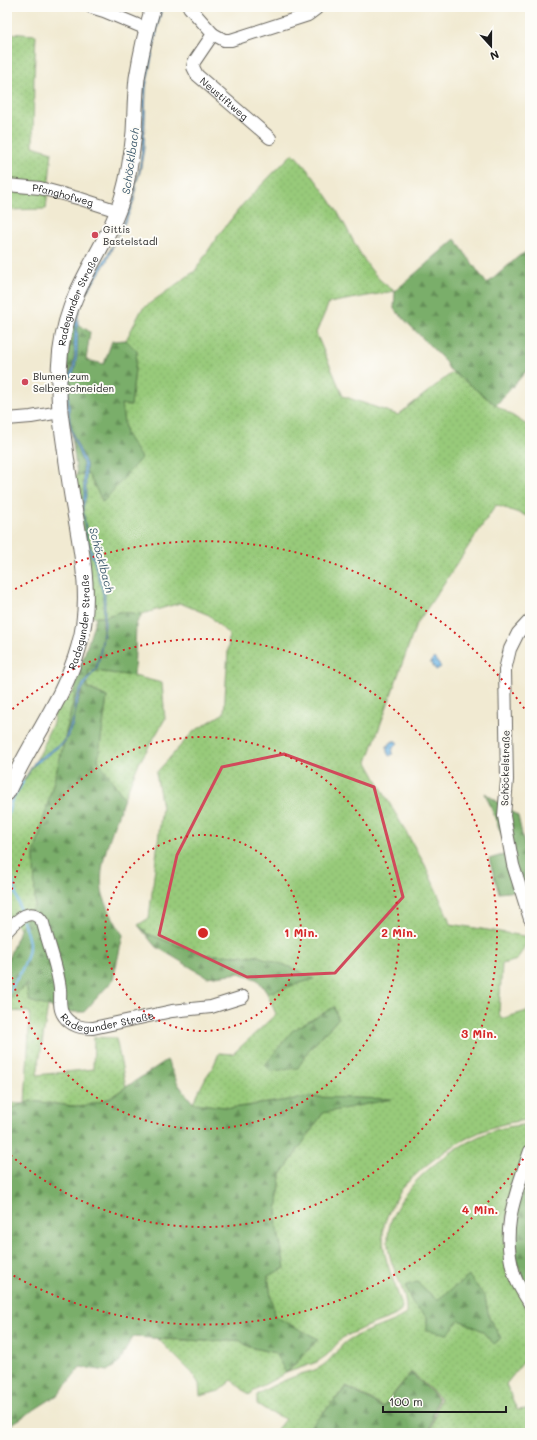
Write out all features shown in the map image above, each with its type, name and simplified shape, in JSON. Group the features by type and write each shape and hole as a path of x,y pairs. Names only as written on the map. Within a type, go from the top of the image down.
{"main road":[{"name":"Radegunder Straße","path":"7,793 12,772 67,679 80,645 85,620 84,573 60,412 59,357 64,331 76,294 118,211 123,197 131,159 134,134 137,79 153,7"}],"street":[{"path":"91,7 104,10 147,29"},
{"path":"189,7 213,34 224,40 231,40 308,15 316,8"},
{"name":"Neustiftweg","path":"213,34 194,62 193,67 197,76 270,138"},
{"name":"Pfanghofweg","path":"7,185 40,188 81,198 118,211"},
{"path":"7,419 60,412"},
{"name":"Schöckelstraße","path":"530,620 518,633 512,644 506,670 507,780 504,816 513,866 530,919"},
{"name":"Radegunder Straße","path":"7,930 21,917 33,914 39,916 43,923 58,978 62,1015 70,1023 80,1028 93,1028 172,1010 211,1007 243,997"},
{"path":"530,1151 508,1224 510,1253 514,1274 530,1304"}],"highlighted area":[{"path":"284,754 374,787 403,897 335,973 247,977 159,935 177,855 222,767"}],"green space":[{"path":"7,33 36,35 33,146 52,152 46,209 7,210"},
{"path":"293,153 332,202 370,269 386,285 395,291 329,303 316,333 343,396 398,415 453,372 496,405 530,427 530,517 496,505 416,625 367,762 425,865 451,924 530,937 517,960 502,964 499,1012 501,1019 530,1010 530,1120 486,1129 459,1142 423,1168 406,1183 401,1189 387,1217 383,1234 383,1244 387,1262 402,1307 400,1312 342,1338 327,1355 317,1362 287,1372 318,1339 274,1316 268,1275 285,1268 276,1222 281,1175 323,1113 389,1099 310,1097 232,1108 193,1103 219,1053 233,1054 276,1014 267,993 313,979 258,956 204,955 148,934 138,925 149,918 162,807 156,773 193,732 224,713 229,635 209,615 180,603 142,614 119,612 105,617 96,617 89,614 74,477 88,473 103,502 126,434 121,404 131,405 137,351 126,340 142,309 195,271 217,237 243,204","holes":["334,1007 338,1019 308,1051"]},
{"path":"455,239 487,284 519,256 530,250 530,367 496,405 449,369 444,360 394,309 395,291"},
{"path":"72,319 76,322 74,352 72,366 67,381 67,355"},
{"path":"77,323 90,332 86,360 104,364 112,341 126,340 137,351 131,406 121,404 126,434 141,458 103,502 88,474 86,473 86,464 74,437 70,422 68,383 75,369 77,355"},
{"path":"71,430 83,464 84,474 77,475"},
{"path":"119,612 142,614 136,624 134,676 95,671 101,651 105,617"},
{"path":"96,617 103,617 102,641 96,668 89,670 88,676 77,696 74,707 75,714 64,741 75,694 73,692"},
{"path":"89,670 134,676 162,683 165,719 138,765 124,798 98,760 107,697 87,687"},
{"path":"88,680 87,688 107,697 98,760 124,798 108,843 102,867 101,879 105,901 123,935 113,980 84,1012 67,1012 29,1001 26,985 7,1001 7,962 20,928 35,905 34,855 64,743 71,728 80,695"},
{"path":"73,692 75,694 58,766 34,855 35,905 20,928 7,917 7,818 11,803 42,750 53,723 55,711"},
{"path":"485,793 518,816 530,871 530,937 517,891 499,893 489,859 509,853"},
{"path":"138,925 148,934 204,955 258,956 290,967 314,979 267,993 258,980 240,973 207,977 155,946"},
{"path":"26,984 29,1001 48,1006 37,1075 93,1069 94,1037 116,1038 126,1087 108,1099 82,1107 31,1101 25,1103 30,1012 7,1011 7,1002"},
{"path":"334,1007 338,1019 308,1051 298,1068 271,1071 265,1065 292,1031"},
{"path":"167,1060 178,1084 193,1103 232,1108 310,1097 392,1099 323,1113 281,1175 276,1222 285,1268 268,1276 274,1316 318,1339 286,1373 275,1353 249,1347 239,1340 206,1341 132,1337 119,1363 107,1371 80,1367 59,1394 7,1427 7,1110 31,1101 82,1107 108,1099"},
{"path":"7,1103 23,1104 7,1110"},
{"path":"518,1125 530,1125 530,1145 507,1216 525,1307 530,1316 530,1354 506,1384 517,1410 530,1407 530,1433 430,1433 440,1398 411,1372 383,1407 347,1386 308,1429 307,1433 274,1433 285,1419 257,1405 257,1395 284,1381 319,1368 328,1362 350,1339 406,1314 404,1295 391,1259 388,1240 391,1222 398,1205 409,1189 439,1161 473,1139 501,1128","holes":["417,1282 437,1300 485,1297 489,1318 501,1338 494,1344 481,1330 459,1319 428,1330 427,1317 414,1306 405,1287"]},
{"path":"530,1181 530,1293 517,1262 514,1228 517,1206 520,1197 525,1183"},
{"path":"469,1276 485,1297 489,1318 501,1338 494,1344 481,1330 459,1320 448,1334 427,1330 427,1317 414,1306 405,1286 417,1282 437,1300"},
{"path":"158,1339 206,1341 239,1340 249,1347 275,1353 287,1373 258,1388 249,1395 232,1380 219,1391 200,1396 199,1384 193,1374"},
{"path":"411,1373 438,1398 429,1433 307,1433 308,1429 347,1387 383,1408"}],"water":[{"name":"Schöcklbach","path":"159,7 162,7 146,87 144,148 140,172 136,184 135,198 127,219 117,236 107,261 83,299 78,315 77,355 75,369 68,383 70,422 74,437 86,464 86,497 83,508 87,537 95,558 105,595 105,626 101,651 97,669 79,695 73,724 64,743 33,766 21,785 35,761 64,741 75,714 74,707 77,696 83,684 96,668 100,651 104,627 103,595 93,559 87,546 82,508 84,495 83,464 68,420 66,384 73,368 75,355 74,344 76,314 82,298 109,252 134,197 135,184 139,171 142,147 144,87"},
{"path":"434,658 441,667 436,670 430,662"},
{"path":"393,741 398,743 393,748 392,755 389,756 387,746"}],"waterway":[{"name":"Schöcklbach","path":"7,818 11,802 23,782"},
{"name":"Schöcklbach","path":"7,859 21,914"},
{"name":"Schöcklbach","path":"7,995 22,970 29,950 29,940 23,921"}],"place":[{"name":"Gittis Bastelstadl","path":"95,235"},
{"name":"Blumen zum Selberschneiden","path":"25,382"}]}
